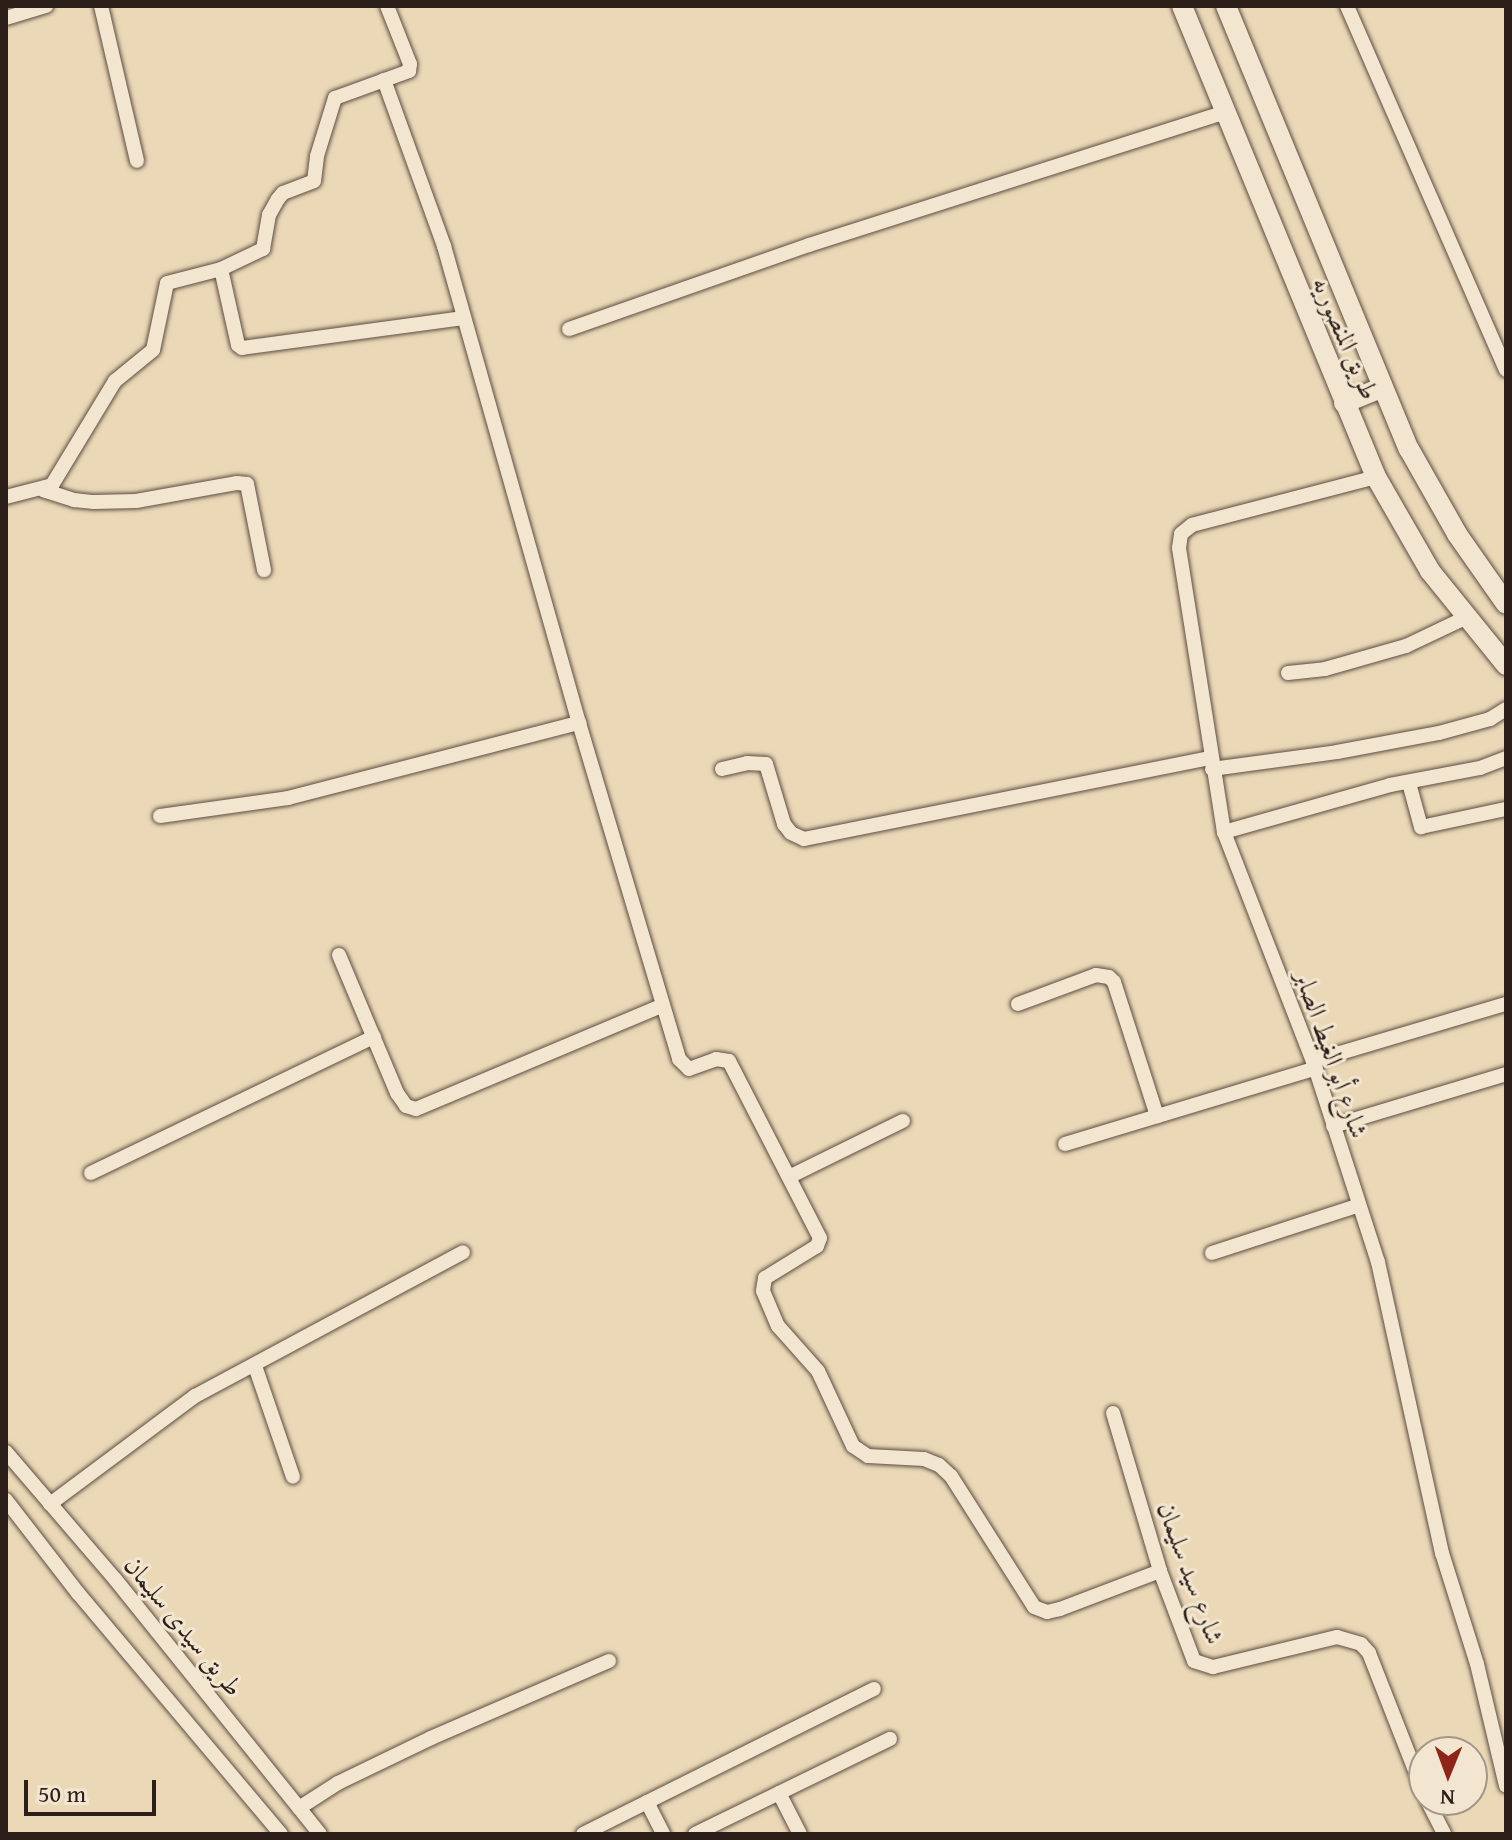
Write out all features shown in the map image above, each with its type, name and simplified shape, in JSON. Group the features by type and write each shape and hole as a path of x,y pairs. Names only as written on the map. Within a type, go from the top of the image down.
{"main road":[{"name":"طريق المنصوريه","path":"1182,6 1376,477 1409,538 1465,618 1506,665"},
{"name":"طريق المنصوريه","path":"1226,6 1381,388 1432,493 1506,604"},
{"path":"1344,403 1381,388"}],"street":[{"path":"6,18 46,6"},
{"path":"101,6 137,161"},
{"path":"43,490 58,477 115,381 153,350 167,283 221,269 260,252 269,215 278,199 283,193 314,181 317,156 335,98 405,73 410,64 387,6"},
{"path":"1347,6 1505,364"},
{"path":"384,80 427,195 661,1006 683,1066 696,1068 716,1059 729,1061 820,1242 769,1273 763,1284 763,1291 783,1334 818,1371 853,1446 868,1456 924,1459 939,1465 951,1476 1034,1607 1047,1612 1060,1609 1160,1571"},
{"path":"569,329 823,241 1225,112"},
{"path":"221,269 238,345 242,348 464,318"},
{"name":"شارع أبو الغيط الصابر","path":"1376,477 1192,525 1181,534 1179,548 1224,832 1314,1064 1383,1281 1442,1553 1477,1664 1506,1786"},
{"path":"6,497 43,490 74,500 136,501 237,483 247,484 264,570"},
{"path":"1288,673 1325,669 1406,646 1465,618"},
{"path":"722,769 747,763 766,764 784,824 791,833 804,839 1211,763 1337,752 1439,733 1490,719 1506,709"},
{"path":"160,816 288,798 579,723"},
{"path":"1224,832 1409,783 1480,768 1506,758"},
{"path":"1409,783 1421,827 1506,809"},
{"path":"339,955 397,1093 406,1106 416,1109 426,1108 661,1006"},
{"path":"1018,1004 1096,975 1109,977 1114,982 1157,1116"},
{"path":"1065,1144 1506,1004"},
{"path":"91,1173 374,1037"},
{"path":"1333,1126 1506,1074"},
{"path":"789,1177 903,1121"},
{"path":"1212,1253 1357,1206"},
{"path":"50,1504 195,1396 463,1252"},
{"path":"255,1366 293,1477"},
{"name":"شارع سيد سليمان","path":"1113,1413 1160,1571 1189,1653 1203,1666 1337,1637 1361,1644 1369,1653 1408,1752"},
{"name":"طريق سيدى سليمان","path":"6,1452 320,1834"},
{"path":"6,1500 78,1593 281,1834"},
{"path":"299,1808 338,1783 431,1738 609,1661"},
{"path":"583,1834 874,1689"},
{"path":"695,1834 890,1739"},
{"path":"779,1793 800,1834"},
{"path":"647,1802 663,1834"},
{"path":"1435,1816 1444,1834"}]}
